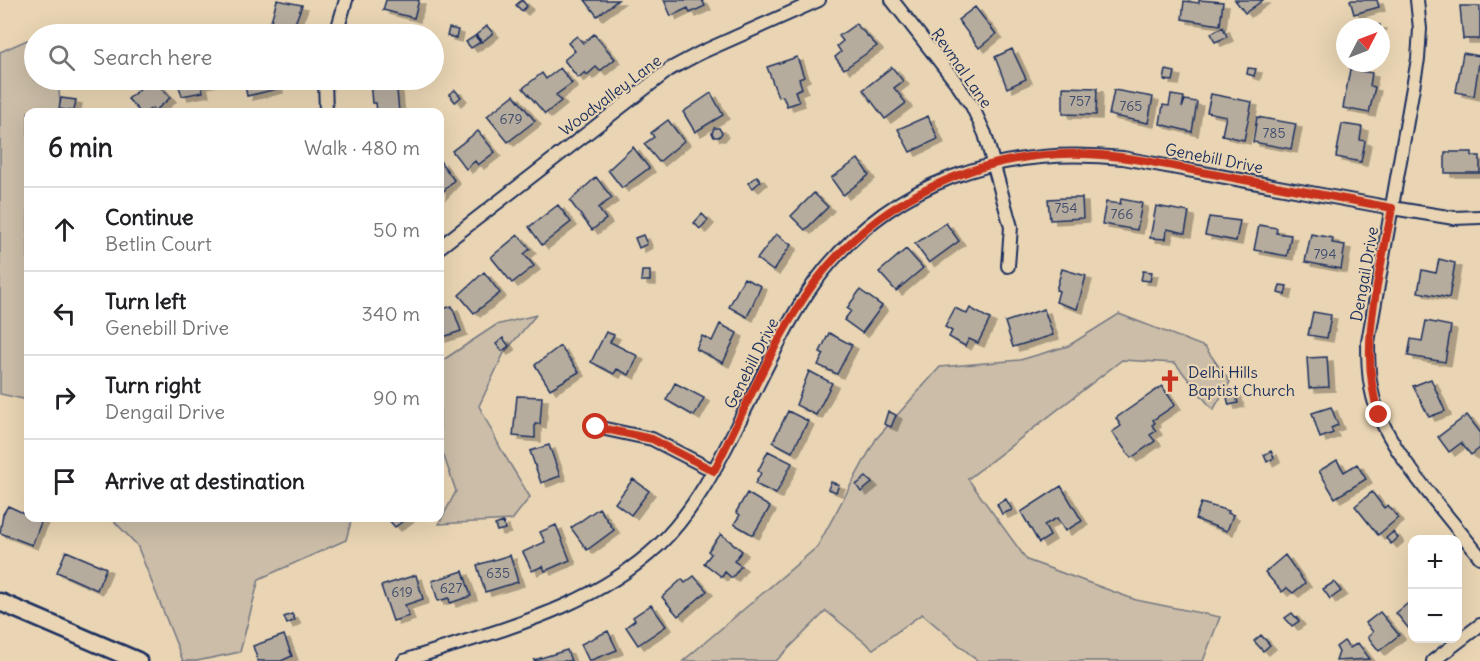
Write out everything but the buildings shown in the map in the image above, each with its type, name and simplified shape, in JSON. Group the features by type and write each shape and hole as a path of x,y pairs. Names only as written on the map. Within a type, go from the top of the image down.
{"street":[{"path":"339,24 346,0"},
{"name":"Woodvalley Lane","path":"444,244 670,69 819,0"},
{"name":"Revmal Lane","path":"892,0 972,106 995,163 1011,227 1008,266"},
{"name":"Dengail Drive","path":"1418,0 1420,28 1418,59 1368,342 1372,393 1392,442 1480,557"},
{"path":"325,90 326,108"},
{"name":"Genebill Drive","path":"404,661 558,610 613,582 660,544 681,522 714,471 794,315 834,259 861,233 917,194 951,177 995,163 1055,154 1123,158 1392,208 1454,218 1480,217"},
{"path":"596,427 652,439 714,471"},
{"path":"0,602 138,661"},
{"path":"1433,661 1480,625"}],"shaded area":[{"path":"24,41 24,90 59,90 61,108 24,108 24,399 0,394 0,52"},
{"path":"1119,314 1205,347 1230,382 1213,410 1175,363 1122,360 968,479 1027,560 1136,600 1220,617 1203,661 978,661 922,614 873,649 826,611 776,661 683,661 817,547 876,439 940,367 1020,360 1068,346"},
{"path":"536,315 504,353 479,406 502,451 530,497 512,520 439,524 444,522 444,514 456,491 444,456 444,359 496,325"},
{"path":"115,522 351,522 346,540 259,579 240,652 197,661 183,661 137,545"}],"place":[{"name":"Delhi Hills Baptist Church","path":"1170,381"}],"route":[{"path":"596,427 652,439 714,471 794,315 834,259 861,233 891,210 951,177 995,163 1055,154 1123,158 1392,208 1368,342 1368,370 1379,415"}]}
